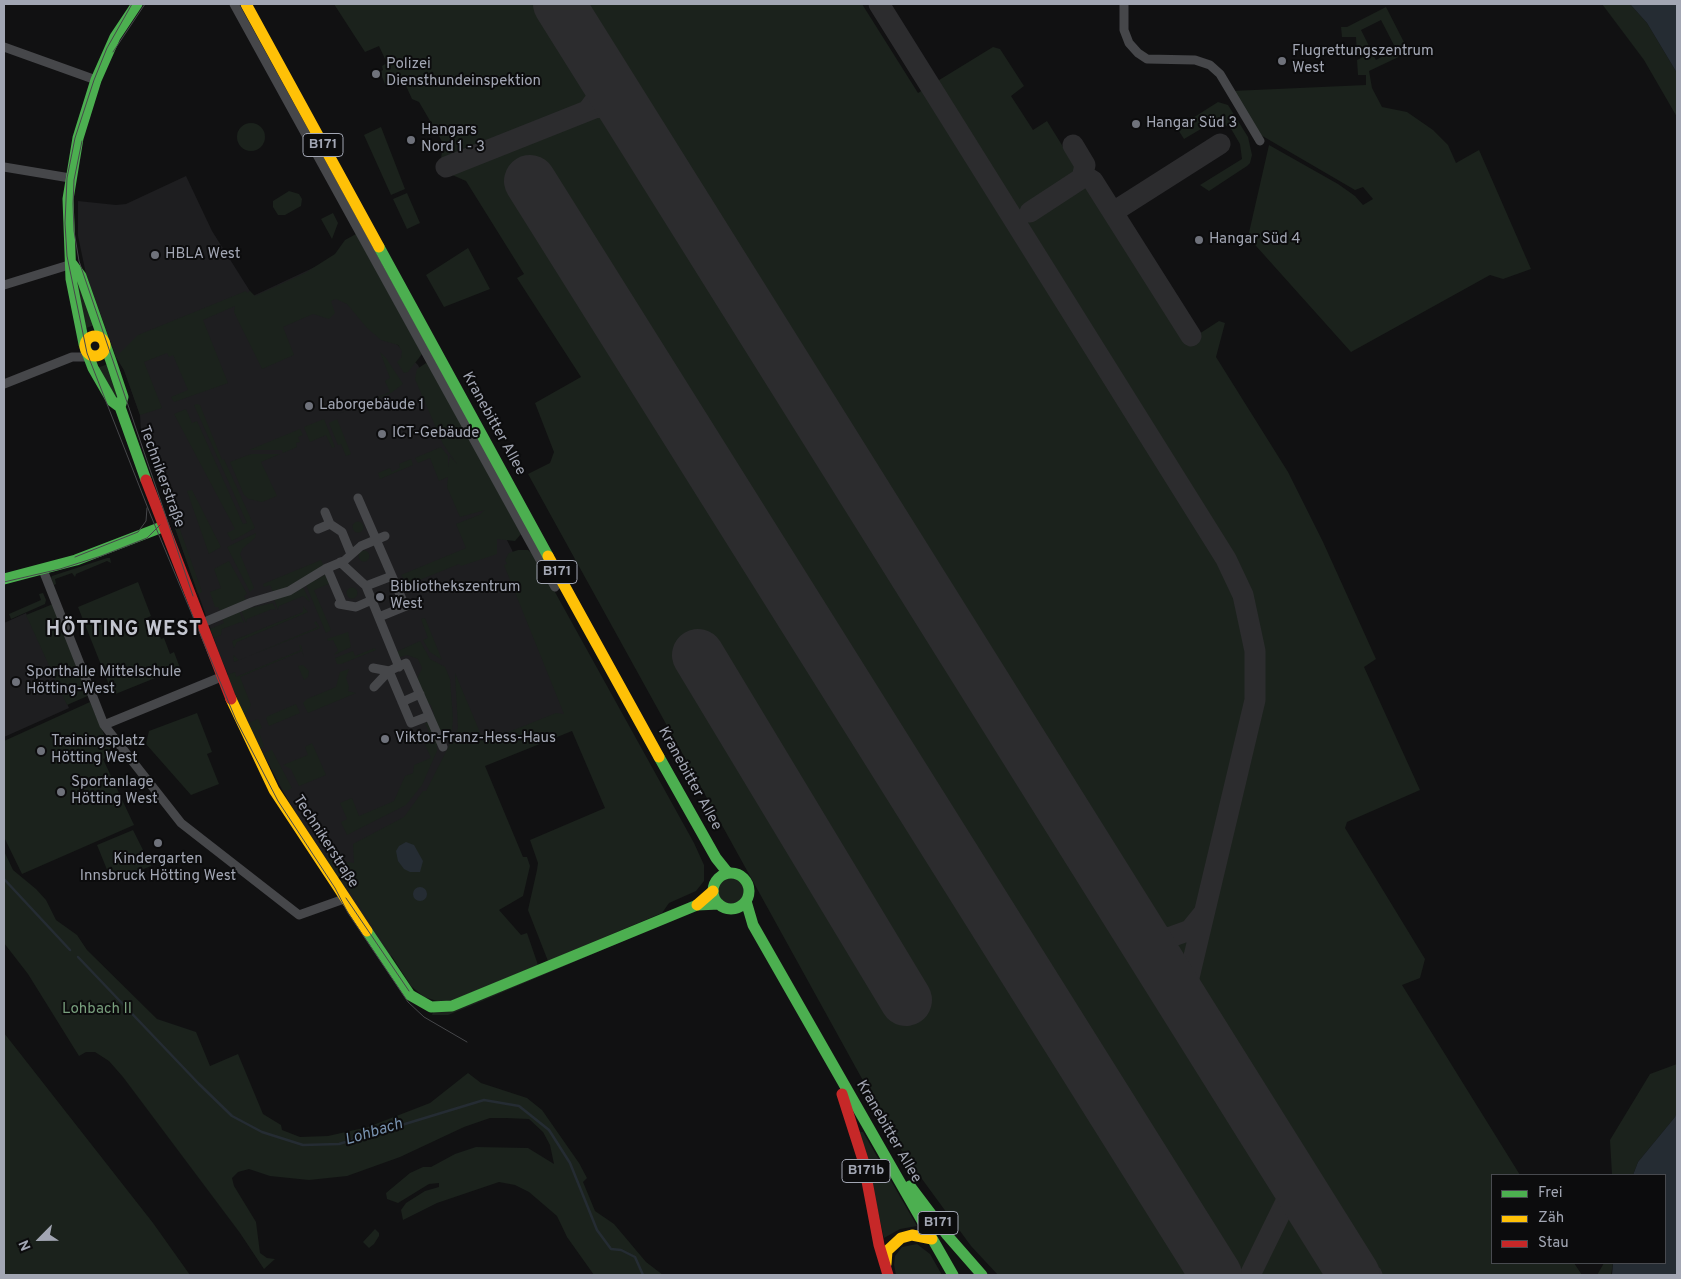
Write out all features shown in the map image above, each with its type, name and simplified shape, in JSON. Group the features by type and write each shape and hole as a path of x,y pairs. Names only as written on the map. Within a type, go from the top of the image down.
{"main road":[{"name":"Technikerstraße","path":"137,4 115,37 96,80 80,128 70,178 68,223 72,279 87,350 112,401 120,407 162,527 221,677 242,726 280,800 408,992 422,1003 440,1008 457,1005 697,905 713,891"},
{"name":"Kranebitter Allee","path":"246,4 532,527 716,858 723,876"},
{"name":"Technikerstraße","path":"72,264 81,276 105,343 123,397 120,407"},
{"path":"96,336 105,343 102,354 87,350 90,338 96,336"},
{"path":"4,579 43,570 162,527"},
{"name":"B171","path":"723,876 739,875 747,883 749,890 746,901"},
{"path":"719,904 713,891 723,876"},
{"name":"Kranebitter Allee","path":"746,901 753,925 953,1275"},
{"path":"734,908 746,901"},
{"name":"Technikerstraße","path":"697,905 719,904"},
{"name":"B171","path":"719,904 734,908"},
{"name":"Kranebitter Allee","path":"734,908 753,925"},
{"name":"B171b","path":"839,1076 843,1099 863,1160 879,1244 887,1271"},
{"name":"B171","path":"894,1171 916,1192 947,1235 982,1275"},
{"name":"B171b","path":"887,1271 887,1251 898,1240 912,1235 932,1239"}],"street":[{"name":"Kranebitter Allee","path":"234,4 555,587"},
{"path":"1124,4 1124,30 1129,42 1138,53 1147,59 1195,60 1210,66 1220,74 1260,140"},
{"path":"4,47 96,80"},
{"path":"4,166 70,178"},
{"path":"4,285 72,264"},
{"path":"4,384 87,350"},
{"path":"358,498 387,570 392,576 405,606 379,617"},
{"path":"325,512 330,524 342,532 351,554"},
{"path":"318,529 330,524"},
{"path":"200,624 289,591 340,562 361,546 385,536"},
{"path":"340,562 366,586 399,666"},
{"path":"327,568 340,604 356,608 372,600"},
{"path":"43,570 104,725 181,824 299,915 344,898"},
{"path":"366,586 392,576"},
{"path":"374,687 389,671 406,664 443,747"},
{"path":"373,668 389,671"},
{"path":"389,671 411,723 429,716"},
{"path":"104,725 221,677"},
{"path":"402,702 420,694"}],"shaded area":[{"path":"1630,4 1677,4 1677,73 1647,23"},
{"path":"186,176 212,231 253,296 317,266 418,365 512,550 577,721 480,755 391,957 307,833 280,786 248,723 219,653 141,431 140,415 124,370 116,357 86,274 78,236 78,201 116,205 126,204"},
{"path":"26,613 69,708 4,737 4,623"},
{"path":"406,842 414,845 423,861 420,872 410,872 404,869 398,861 396,851 399,846"},
{"path":"417,887 423,887 427,894 423,901 417,901 413,897 413,891"},
{"path":"1677,1111 1677,1275 1612,1275 1613,1264 1666,1264 1666,1174 1633,1174 1638,1162 1675,1117"}],"green space":[{"path":"334,4 862,4 918,93 993,47 1000,49 1024,86 1011,96 1033,130 1047,121 1185,343 1219,321 1225,323 1216,357 1288,472 1323,542 1376,659 1364,667 1420,790 1347,822 1345,828 1425,959 1420,978 1402,985 1519,1174 1491,1174 1491,1264 1575,1264 1582,1275 998,1275 971,1246 903,1153 528,474 550,463 554,452 535,403 581,377 517,278 524,274 466,181 450,174 441,159 443,143 419,102 412,99 402,77 385,84 380,72 383,70 382,66 387,63 379,46 365,52"},
{"path":"1602,4 1630,4 1647,23 1677,73 1677,117 1644,60"},
{"path":"1386,7 1409,52 1369,71 1372,88 1382,107 1407,112 1433,130 1448,145 1456,163 1479,150 1531,269 1503,279 1490,275 1351,352 1248,237 1269,145 1338,184 1355,196 1363,205 1373,199 1363,187 1355,190 1259,134 1232,91 1366,85 1366,75 1358,75 1357,60 1372,53 1376,60 1396,49 1381,20 1361,30 1371,50 1357,56 1356,37 1342,37 1341,27 1347,27"},
{"path":"1218,102 1228,105 1248,137 1252,155 1247,166 1209,191 1200,185 1242,159 1240,144 1230,127 1219,123 1206,126 1184,139 1177,128"},
{"path":"251,123 261,127 265,137 261,147 251,151 241,147 237,137 241,127"},
{"path":"381,127 405,189 391,195 364,135"},
{"path":"289,191 299,194 302,199 301,206 285,215 278,215 273,207 273,201"},
{"path":"407,193 420,223 407,229 393,199"},
{"path":"333,213 338,223 332,239 321,219"},
{"path":"356,234 422,354 408,372 404,373 397,362 401,358 402,351 398,345 381,340 367,328 347,304 336,299 331,301 335,313 329,319 313,314 283,327 294,355 262,369 234,312 235,306 203,320 228,383 174,402 171,397 188,390 173,355 169,357 167,353 144,362 162,408 140,415 124,370 116,357 138,335 246,291 247,293 250,291 255,296 305,273 335,254 345,240"},
{"path":"468,248 490,289 444,307 426,275"},
{"path":"78,279 95,325 83,329 74,281"},
{"path":"380,352 403,384 391,393 336,415 390,392 385,381 390,378"},
{"path":"426,363 429,365 521,534 515,541 497,539 497,554 461,566 459,564 417,581 418,584 410,587 401,575 466,548 456,524 479,515 485,510 460,517 447,487 448,477 439,481 430,458 418,463 415,458 441,447 448,456 448,467 450,456 457,464 443,444 415,379 417,369"},
{"path":"108,364 118,400 97,368"},
{"path":"194,405 200,405 222,460 224,459 255,528 232,541 227,533 235,529 174,414 186,409 192,423 197,421 243,524 247,523"},
{"path":"324,419 335,447 332,448 326,435 310,442 304,427"},
{"path":"337,419 351,454 346,456 341,444 338,445 329,423"},
{"path":"300,429 303,435 298,437 300,442 296,443 297,447 283,453 282,450 249,450"},
{"path":"251,454 280,454 261,462 277,496 262,502 249,499 244,495 230,462"},
{"path":"411,459 413,465 380,479 378,473 390,468 392,472 400,468 399,464"},
{"path":"157,464 202,592 198,594 153,465"},
{"path":"192,490 221,547 209,554 187,491"},
{"path":"356,522 360,522 363,527 362,531 356,532 353,529 353,525"},
{"path":"256,533 255,538 243,548 240,554 254,588 250,592 227,547"},
{"path":"518,550 528,550 535,556 694,843 704,865 704,881 696,891 669,903 662,913 548,961 528,910 538,863 530,840 605,808 572,731 485,766 523,857 527,857 530,866 523,896 499,910 521,935 527,933 538,965 451,1001 437,1001 424,997 411,986 353,896 326,859 354,863 353,844 404,817 423,791 426,791 458,728 455,673 484,742 556,713 564,714 504,565 507,564 505,560 509,553"},
{"path":"362,551 366,551 369,556 368,560 362,561 359,558 359,554"},
{"path":"110,558 111,563 107,561 76,574 75,577 72,573 55,579 56,584 54,585 52,576"},
{"path":"321,560 324,567 286,588 273,592 270,585 264,587 263,584"},
{"path":"229,561 247,594 244,596 246,600 220,611 218,607 215,607 210,592 221,588 214,569"},
{"path":"327,574 331,583 314,590 331,630 326,633 306,585"},
{"path":"138,582 151,616 144,619 150,634 158,631 161,639 164,638 170,654 174,652 180,668 113,695 78,607"},
{"path":"303,587 310,602 303,596 279,606 278,610 274,599"},
{"path":"350,588 354,588 357,593 356,597 350,598 347,595 347,591"},
{"path":"43,593 46,600 45,604 11,619 9,614 41,600 39,594"},
{"path":"273,603 276,610 272,609 247,619 246,623 241,610"},
{"path":"53,604 92,694 67,705 26,615"},
{"path":"303,606 308,612 237,642 234,648 232,641 303,612"},
{"path":"239,611 244,623 241,622 222,629 221,635 214,638 210,629 224,623 222,618"},
{"path":"425,618 442,660 430,652 423,640 428,638 421,619"},
{"path":"316,621 320,628 248,656 318,627 314,623"},
{"path":"348,632 351,647 334,655 338,650 333,640 328,641 327,639"},
{"path":"420,641 430,659 445,667 450,679 452,730 444,739 433,718 434,714 431,705 427,703 417,679 422,668 418,659 407,655 398,658 396,652"},
{"path":"299,645 301,645 304,657 302,651 240,677 251,705 244,716 227,675 235,672 236,677 301,650"},
{"path":"375,648 376,650 341,664 337,664 335,658 353,651 355,656"},
{"path":"233,655 239,660 234,662"},
{"path":"303,665 309,671 308,677 304,680 298,666"},
{"path":"349,669 346,678 349,687 348,691 356,693 308,713 303,703 307,699 336,687 340,672"},
{"name":"Sportanlage Hötting West","path":"90,702 113,755 103,759 134,825 22,874 4,837 4,741"},
{"path":"296,704 300,713 269,726 266,718 268,716"},
{"path":"197,713 212,752 207,754 219,784 191,795 146,744 149,731"},
{"path":"258,719 262,728 258,730 264,746 260,748 248,723"},
{"path":"429,722 437,741 437,751 422,785 406,805 347,835 341,822 347,819 340,803 352,798 359,816 394,801 405,776 413,773 414,765 431,758 424,742 432,738 425,723"},
{"path":"312,743 326,775 299,786 291,769 283,765 308,755 305,747"},
{"path":"272,750 292,788 284,792 263,753"},
{"path":"133,830 151,866 112,882 97,845"},
{"name":"Lohbach II","path":"4,851 13,870 46,900 56,920 77,935 87,950 157,1019 196,1032 210,1066 238,1054 263,1114 281,1125 282,1130 300,1137 328,1136 368,1127 430,1103 468,1073 481,1083 527,1098 542,1110 579,1163 587,1178 583,1182 595,1211 614,1224 646,1262 663,1275 594,1275 567,1237 557,1216 529,1192 515,1185 499,1182 437,1203 403,1220 401,1210 406,1203 425,1191 439,1187 439,1183 429,1184 398,1203 387,1199 386,1193 410,1173 423,1167 431,1167 455,1154 476,1147 528,1148 554,1164 550,1145 543,1132 529,1119 506,1118 490,1118 464,1127 400,1157 347,1176 309,1180 270,1176 249,1169 238,1172 232,1178 234,1186 256,1222 260,1253 267,1258 275,1259 264,1269 240,1233 123,1077 109,1061 95,1052 86,1052 79,1056 28,974 4,943"},
{"path":"731,878 740,882 744,891 740,900 731,904 722,900 718,891 722,882"},
{"path":"668,922 448,1015 432,1015 433,1012 453,1011"},
{"path":"4,1033 153,1223 190,1275 4,1275"},
{"path":"1677,1064 1677,1111 1675,1117 1638,1162 1633,1174 1612,1174 1610,1140 1650,1074"},
{"path":"860,1132 863,1132 917,1226 900,1229 884,1238"},
{"path":"375,1229 379,1236 369,1248 363,1242"},
{"path":"917,1244 930,1254 942,1275 896,1275 895,1256 902,1247"},
{"path":"1603,1264 1613,1264 1611,1275 1597,1275"}],"waterway":[{"name":"Lohbach","path":"4,879 70,950"},
{"name":"Lohbach","path":"78,957 232,1116 262,1132 303,1145 339,1144 484,1100 519,1106 549,1130 570,1163 597,1230 611,1249 621,1250 635,1257 643,1275"}],"taxiway":[{"path":"879,4 1226,559 1243,595 1255,651 1255,700 1186,990 1187,1003 1195,1020"},
{"path":"588,110 597,98 600,85 600,76 592,56"},
{"path":"446,167 597,107 618,110 634,124"},
{"path":"1121,207 1220,144"},
{"path":"1030,212 1082,178 1085,165 1073,145"},
{"path":"1082,178 1088,178 1093,181 1191,336"},
{"path":"1130,917 1148,933 1168,938 1190,930 1203,914"},
{"path":"1250,1275 1296,1181"},
{"path":"1342,1256 1372,1275"}],"runway":[{"path":"559,4 1354,1275"},
{"path":"530,181 1216,1275"},
{"path":"698,655 906,1000"}],"tram line":[{"path":"132,4 107,48 94,80 75,138 67,178 65,223 67,256 87,353 151,516 236,720 278,801 335,888 348,913 408,1002 424,1017 467,1042"},
{"path":"113,52 145,4"},
{"path":"82,141 74,180 73,204 74,231 79,261 193,596"},
{"path":"75,557 138,532 146,521 147,508"},
{"path":"4,582 60,569 101,556 147,538 160,525"},
{"path":"346,898 409,991"}],"traffic: fast":[{"path":"120,407 112,401 93,368 84,344 71,279 68,199 78,138 96,80 115,37 137,4"},
{"path":"379,247 548,556"},
{"path":"72,264 81,276 111,361 123,397 120,407 146,480"},
{"path":"4,579 76,560 162,527"},
{"path":"659,757 716,858 728,873"},
{"path":"731,873 744,878 749,891 744,904 731,909 718,904 713,891 718,878 731,873"},
{"path":"746,901 753,925 953,1275"},
{"path":"367,931 410,995 431,1007 452,1006 697,905 719,904"},
{"path":"910,1186 947,1235 982,1275"}],"traffic: slow":[{"path":"246,4 379,247"},
{"path":"95,336 102,339 105,346 102,353 95,356 88,353 85,346 88,339 95,336"},
{"path":"548,556 659,757"},
{"path":"231,699 274,790 367,931"},
{"path":"697,905 713,891"},
{"path":"886,1264 887,1251 901,1238 912,1235 932,1239"}],"traffic: jam":[{"path":"146,480 231,699"},
{"path":"842,1094 863,1160 879,1245 888,1275"}],"place":[{"name":"Flugrettungszentrum West","path":"1282,61"},
{"name":"Polizei Diensthundeinspektion","path":"376,74"},
{"name":"Hangar Süd 3","path":"1136,124"},
{"name":"Hangars Nord 1 - 3","path":"411,140"},
{"name":"Hangar Süd 4","path":"1199,240"},
{"name":"HBLA West","path":"155,255"},
{"name":"Laborgebäude 1","path":"309,406"},
{"name":"ICT-Gebäude","path":"382,434"},
{"name":"Bibliothekszentrum West","path":"380,597"},
{"name":"Sporthalle Mittelschule Hötting-West","path":"16,682"},
{"name":"Viktor-Franz-Hess-Haus","path":"385,739"},
{"name":"Trainingsplatz Hötting West","path":"41,751"},
{"name":"Sportanlage Hötting West","path":"61,792"},
{"name":"Kindergarten Innsbruck Hötting West","path":"158,843"}],"district":[{"name":"HÖTTING WEST","path":"124,631"}]}
